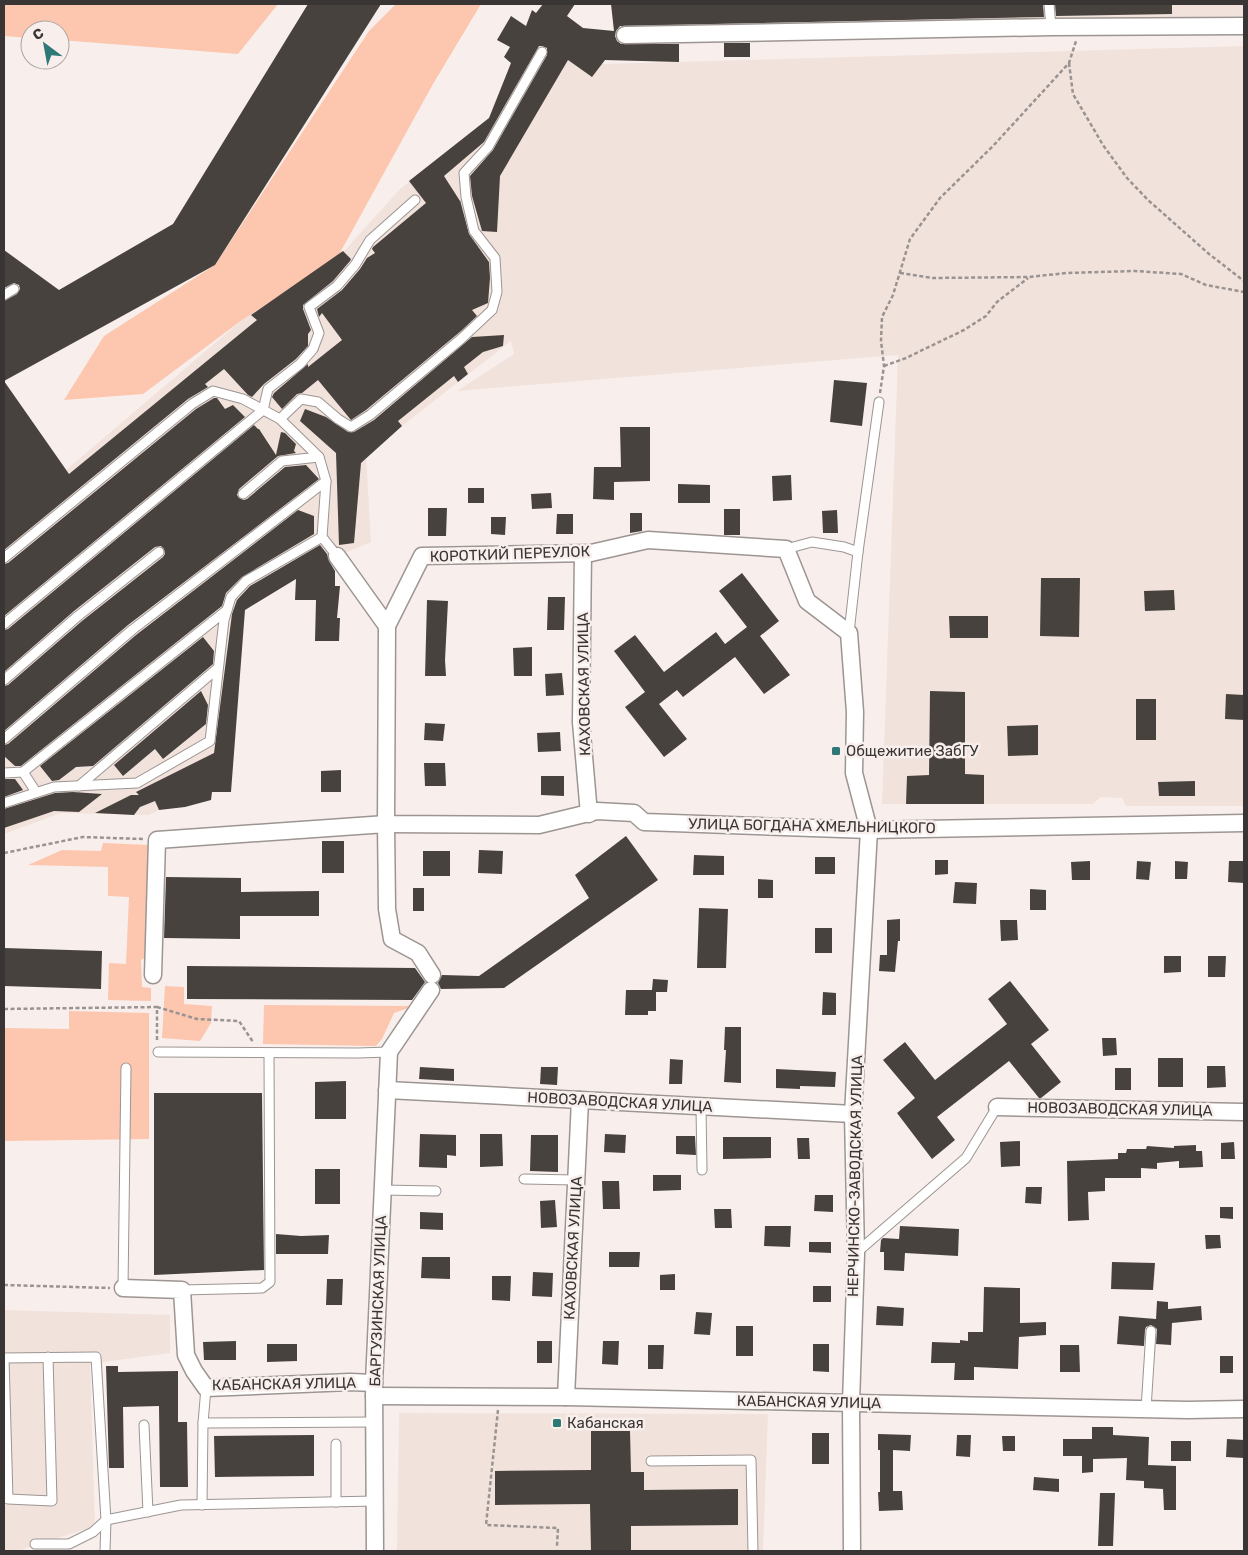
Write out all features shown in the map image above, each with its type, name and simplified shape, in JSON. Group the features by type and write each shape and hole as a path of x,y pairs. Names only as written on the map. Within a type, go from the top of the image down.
{"street":[{"path":"626,35 1080,26 1244,26"},
{"name":"КОРОТКИЙ ПЕРЕУЛОК","path":"387,626 422,556 591,553 648,540 786,548"},
{"path":"786,548 807,601 849,633"},
{"name":"КАХОВСКАЯ УЛИЦА","path":"583,553 581,722 589,814"},
{"path":"337,556 387,626 387,909 392,939 418,953 432,982 389,1052"},
{"name":"НЕРЧИНСКО-ЗАВОДСКАЯ УЛИЦА","path":"849,633 854,712 854,773 869,830 853,1114 856,1254 851,1403 852,1551"},
{"name":"УЛИЦА БОГДАНА ХМЕЛЬНИЦКОГО","path":"157,840 386,824 539,825 597,811 634,813 644,822 869,830 1244,823"},
{"path":"153,975 157,840"},
{"name":"БАРГУЗИНСКАЯ УЛИЦА","path":"375,1551 374,1390 389,1052"},
{"name":"НОВОЗАВОДСКАЯ УЛИЦА","path":"387,1090 853,1114"},
{"name":"КАХОВСКАЯ УЛИЦА","path":"566,1397 580,1100"},
{"name":"НОВОЗАВОДСКАЯ УЛИЦА","path":"997,1107 1244,1112"},
{"path":"122,1288 182,1290"},
{"name":"КАБАНСКАЯ УЛИЦА","path":"182,1290 186,1355 206,1388 350,1382 374,1390 500,1397 1146,1409 1244,1409"}],"lane":[{"path":"1050,4 1051,27"},
{"path":"280,419 301,399 318,402 351,427 370,415 461,339 492,310 497,292 495,258 474,231 466,197 464,173 488,147 542,52"},
{"path":"4,624 263,410 268,389 300,364 313,349 319,333 309,307 337,286 356,265 370,240 415,200"},
{"path":"4,296 14,289"},
{"path":"4,558 192,404 213,391 243,399 280,419 320,457 326,481 322,537 337,556"},
{"path":"849,633 858,552 879,402"},
{"path":"243,494 282,461 320,457"},
{"path":"4,739 132,630 326,481"},
{"path":"4,803 54,787 137,783 210,741 224,620 231,597 246,581 322,537"},
{"path":"786,548 812,542 844,547 858,552"},
{"path":"4,680 78,616 159,552"},
{"path":"4,773 23,772 227,610"},
{"path":"79,786 218,668"},
{"path":"23,772 36,792"},
{"path":"158,1052 358,1054 389,1052"},
{"path":"182,1290 262,1288 270,1282 265,1053"},
{"path":"122,1288 126,1068"},
{"path":"701,1106 702,1170"},
{"path":"856,1254 966,1158 997,1107"},
{"path":"524,1179 576,1180"},
{"path":"382,1190 436,1191"},
{"path":"1146,1409 1151,1330"},
{"path":"48,1357 52,1501 8,1499 4,1358 48,1357 96,1357 106,1520 106,1551"},
{"path":"202,1504 203,1423 206,1388"},
{"path":"203,1423 374,1422"},
{"path":"144,1425 148,1512"},
{"path":"336,1444 336,1502"},
{"path":"651,1460 751,1460 753,1551"},
{"path":"35,1544 68,1544 93,1532 106,1520 180,1506 202,1504 375,1502"}],"path":[{"path":"879,402 884,366 881,341 882,317 893,295 910,240 940,198 1006,132 1068,63 1080,26"},
{"path":"1068,63 1073,94 1103,145 1127,178 1148,200 1244,281"},
{"path":"900,273 933,278 1029,277 1066,273 1135,271 1181,274 1206,285 1244,292"},
{"path":"884,366 906,358 964,330 986,316 997,302 1029,277"},
{"path":"4,852 83,837 157,840"},
{"path":"4,1009 157,1007 197,1020 239,1021 265,1053"},
{"path":"157,1007 158,1052"},
{"path":"4,1285 122,1288"},
{"path":"500,1397 486,1525 558,1528 556,1546"}],"shaded area":[{"path":"4,4 278,4 238,54 70,41 70,20 20,20 20,37 4,36"},
{"path":"396,4 481,4 433,84 336,260 242,320 143,394 64,400 104,336 215,265 369,31"},
{"path":"621,4 1244,4 1244,16 621,26"},
{"path":"532,10 602,64 1244,46 1244,806 1126,806 1122,798 1101,797 1093,804 882,804 898,355 457,391 514,354 511,341 366,454 371,542 243,596 226,780 149,815 61,813 4,834 4,523 242,320 336,260 400,189 489,119"},
{"path":"103,843 149,845 147,957 141,960 142,987 151,988 151,1001 108,1000 109,963 126,964 129,897 108,896 108,867 28,865 62,850 101,851"},
{"path":"165,986 184,987 184,1004 212,1006 211,1023 200,1041 162,1038"},
{"path":"264,1005 414,1006 394,1013 382,1039 376,1046 263,1044"},
{"path":"69,1011 149,1013 149,1139 4,1141 4,1028 69,1029"},
{"path":"4,1310 170,1315 170,1353 90,1364 95,1526 18,1551 4,1551"},
{"path":"399,1413 768,1414 763,1551 397,1551"}],"building":[{"path":"308,4 381,4 215,265 4,381 4,301 17,294 20,289 19,285 14,283 4,288 4,250 59,290 173,224"},
{"path":"543,4 575,4 567,16 583,28 614,31 611,4 1043,4 1044,17 620,26 615,36 621,44 679,44 679,62 605,60 592,77 568,60 500,176 497,232 482,231 472,196 470,176 493,150 547,55 547,48 539,46 484,142 444,176 460,200 469,234 489,262 488,303 472,310 477,316 461,331 366,410 351,420 318,380 302,393 297,394 282,409 272,397 274,393 308,364 308,367 342,340 322,313 319,317 317,309 342,290 367,258 375,253 372,249 373,247 426,203 409,181 489,118 511,63 504,57 510,47 497,40 511,16 526,26 532,10 536,13"},
{"path":"1055,4 1172,4 1172,14 1056,16"},
{"path":"724,43 750,43 750,57 724,57"},
{"path":"343,251 351,259 333,281 303,305 311,330 308,334 308,346 296,359 264,384 252,397 224,369 205,384 208,387 188,399 4,550 4,381 69,474 257,320 251,315"},
{"path":"504,335 503,346 483,352 464,367 468,374 458,382 454,376 398,421 402,426 361,463 354,543 339,545 336,453 300,421 305,409 326,417 348,432 354,432 374,420 472,337"},
{"path":"834,380 867,383 862,426 830,422"},
{"path":"217,398 225,409 233,405 245,417 4,616 4,564 8,563 196,409"},
{"path":"254,425 259,429 276,455 281,432 285,433 296,444 294,451 296,453 278,456 239,489 237,495 239,498 247,499 285,467 306,465 319,479 128,625 4,731 4,686 8,685 82,621 163,557 165,554 164,549 161,546 155,547 74,611 4,672 4,630 8,629"},
{"path":"620,427 650,427 650,481 614,482 614,500 593,499 594,467 621,467"},
{"path":"791,475 792,500 773,501 772,476"},
{"path":"678,484 710,485 710,503 678,503"},
{"path":"468,488 484,488 484,503 468,503"},
{"path":"551,493 552,508 532,509 531,494"},
{"path":"428,508 447,508 446,536 428,536"},
{"path":"724,509 740,509 740,535 724,535"},
{"path":"298,510 314,516 314,534 242,577 226,593 222,606 21,766 15,766 4,756 4,745 8,744 136,635"},
{"path":"837,510 838,533 823,533 822,511"},
{"path":"630,513 642,513 642,531 630,533"},
{"path":"557,514 573,514 573,534 556,534"},
{"path":"491,517 506,517 505,535 491,534"},
{"path":"320,545 327,554 335,571 335,586 340,586 337,618 340,618 339,641 315,641 316,600 295,600 296,579 245,610 231,792 212,792 211,800 185,807 159,810 155,801 140,807 134,815 95,813 131,795 139,795 136,792 214,753 232,614 237,600 250,586"},
{"path":"742,573 779,621 760,636 790,675 764,694 735,657 683,697 677,690 659,704 687,739 664,757 625,707 645,692 614,651 635,635 664,672 716,632 725,644 747,627 719,591"},
{"path":"1041,578 1080,578 1079,637 1040,636"},
{"path":"1174,590 1175,610 1145,611 1144,591"},
{"path":"548,597 565,597 564,630 547,630"},
{"path":"427,600 448,601 446,676 425,676"},
{"path":"949,616 988,616 988,638 950,638"},
{"path":"203,637 214,651 213,664 93,766 76,767 59,780 52,781 40,766"},
{"path":"532,647 532,676 514,676 513,648"},
{"path":"562,673 564,695 546,696 545,674"},
{"path":"201,691 208,705 206,724 163,759 155,749 123,776 114,765"},
{"path":"930,691 965,692 965,774 984,775 984,804 906,804 907,776 929,775"},
{"path":"1226,694 1244,695 1244,720 1225,719"},
{"path":"1136,699 1156,699 1156,740 1136,740"},
{"path":"425,723 445,724 443,741 424,740"},
{"path":"1038,725 1038,755 1008,756 1007,726"},
{"path":"560,732 561,751 538,752 537,733"},
{"path":"424,763 445,763 446,786 425,786"},
{"path":"341,770 341,792 321,792 321,771"},
{"path":"541,776 564,776 564,796 541,795"},
{"path":"4,779 15,779 23,790 4,797"},
{"path":"1195,781 1195,796 1159,796 1158,782"},
{"path":"55,793 102,794 79,812 54,811 4,828 4,809"},
{"path":"626,836 658,880 504,988 441,989 438,983 442,975 479,976 589,898 575,875"},
{"path":"322,841 344,841 344,873 322,873"},
{"path":"479,850 503,851 502,874 478,873"},
{"path":"423,851 450,851 450,876 423,876"},
{"path":"694,855 724,856 724,875 693,875"},
{"path":"815,857 835,857 835,874 815,874"},
{"path":"935,860 948,860 948,874 935,875"},
{"path":"1090,861 1090,880 1072,880 1071,862"},
{"path":"1137,861 1151,862 1149,880 1136,879"},
{"path":"1175,861 1188,862 1187,879 1175,879"},
{"path":"1229,861 1244,861 1244,883 1228,882"},
{"path":"166,877 241,878 241,892 319,891 319,916 240,916 240,939 164,938"},
{"path":"758,879 773,880 773,898 758,898"},
{"path":"955,882 977,883 976,904 953,903"},
{"path":"413,888 424,888 424,911 413,911"},
{"path":"1030,889 1046,890 1046,910 1030,910"},
{"path":"699,908 728,909 726,968 697,968"},
{"path":"900,919 900,941 898,941 895,972 879,971 880,955 887,955 887,920"},
{"path":"1000,920 1017,920 1018,940 1001,941"},
{"path":"815,928 832,928 832,953 815,953"},
{"path":"4,948 102,951 101,989 4,986"},
{"path":"1164,956 1181,956 1181,972 1164,973"},
{"path":"1208,956 1226,956 1225,977 1208,977"},
{"path":"187,966 415,968 425,982 412,1000 187,999"},
{"path":"653,979 668,980 667,992 656,992 656,1011 648,1011 648,1015 625,1015 626,990 652,990"},
{"path":"1010,981 1049,1030 1031,1044 1061,1082 1039,1098 1009,1061 937,1117 955,1140 932,1159 897,1113 915,1098 883,1060 905,1042 935,1080 1007,1024 988,999"},
{"path":"823,992 836,993 836,1015 822,1015"},
{"path":"725,1027 741,1027 741,1083 724,1082"},
{"path":"1102,1038 1116,1038 1117,1055 1103,1056"},
{"path":"1158,1058 1183,1058 1183,1087 1158,1087"},
{"path":"670,1059 683,1060 682,1084 669,1084"},
{"path":"1207,1066 1225,1066 1226,1087 1207,1088"},
{"path":"420,1067 454,1069 454,1081 419,1079"},
{"path":"541,1067 558,1067 557,1085 540,1084"},
{"path":"1115,1068 1131,1068 1131,1090 1115,1090"},
{"path":"776,1069 836,1072 835,1087 800,1086 800,1089 776,1088"},
{"path":"346,1081 346,1119 315,1119 315,1082"},
{"path":"154,1093 262,1093 264,1270 154,1275"},
{"path":"420,1134 456,1135 456,1156 447,1155 447,1168 419,1167"},
{"path":"480,1134 502,1134 503,1166 480,1167"},
{"path":"605,1134 626,1135 625,1153 604,1152"},
{"path":"531,1135 558,1135 558,1172 530,1171"},
{"path":"676,1136 695,1136 696,1155 676,1154"},
{"path":"723,1137 771,1137 771,1158 723,1159"},
{"path":"797,1138 809,1138 810,1159 798,1159"},
{"path":"1020,1141 1020,1166 1001,1167 1000,1142"},
{"path":"1234,1142 1235,1159 1221,1159 1221,1143"},
{"path":"1196,1145 1196,1151 1202,1151 1203,1167 1179,1168 1179,1161 1157,1163 1157,1169 1141,1168 1141,1178 1105,1178 1105,1191 1088,1192 1089,1220 1068,1221 1067,1161 1118,1159 1118,1153 1126,1153 1127,1149 1146,1149 1147,1146 1174,1148 1174,1146"},
{"path":"315,1169 340,1169 340,1204 315,1204"},
{"path":"653,1175 681,1175 681,1190 653,1191"},
{"path":"602,1181 619,1181 620,1209 603,1209"},
{"path":"1026,1187 1042,1187 1041,1204 1025,1203"},
{"path":"815,1195 833,1195 833,1212 814,1211"},
{"path":"555,1200 557,1227 541,1228 540,1201"},
{"path":"1220,1207 1233,1207 1233,1219 1220,1218"},
{"path":"714,1209 731,1209 732,1228 715,1228"},
{"path":"420,1212 443,1213 443,1230 420,1229"},
{"path":"765,1226 791,1226 790,1247 764,1246"},
{"path":"900,1226 959,1229 958,1256 905,1253 904,1271 884,1270 884,1252 880,1252 881,1240 883,1238 899,1239"},
{"path":"276,1234 301,1236 329,1235 328,1254 276,1254"},
{"path":"1205,1235 1220,1235 1221,1248 1206,1249"},
{"path":"809,1242 831,1242 831,1253 809,1252"},
{"path":"609,1252 640,1252 639,1267 609,1267"},
{"path":"422,1257 450,1257 450,1279 421,1278"},
{"path":"1112,1262 1155,1263 1153,1290 1111,1289"},
{"path":"533,1272 553,1273 552,1297 532,1296"},
{"path":"675,1274 675,1290 660,1290 660,1275"},
{"path":"492,1276 511,1276 510,1301 492,1300"},
{"path":"327,1279 343,1279 342,1305 326,1305"},
{"path":"813,1286 831,1286 831,1302 813,1302"},
{"path":"984,1287 1020,1288 1020,1323 1046,1322 1046,1335 1019,1337 1018,1369 974,1367 974,1380 954,1380 955,1363 931,1363 932,1342 960,1343 960,1340 968,1341 968,1332 983,1332"},
{"path":"1157,1301 1168,1302 1168,1309 1201,1306 1202,1320 1172,1323 1171,1345 1156,1344 1157,1329 1151,1325 1146,1327 1145,1330 1144,1346 1117,1344 1119,1316 1156,1319"},
{"path":"877,1306 904,1308 903,1326 876,1325"},
{"path":"696,1312 712,1313 710,1335 694,1334"},
{"path":"736,1326 753,1326 753,1356 736,1356"},
{"path":"236,1341 236,1360 204,1360 203,1342"},
{"path":"537,1341 552,1341 552,1363 537,1363"},
{"path":"603,1341 619,1341 618,1365 602,1364"},
{"path":"267,1344 297,1344 297,1361 267,1362"},
{"path":"813,1344 829,1344 829,1372 813,1371"},
{"path":"648,1345 664,1345 663,1369 648,1369"},
{"path":"1060,1345 1079,1345 1080,1372 1060,1372"},
{"path":"1220,1356 1233,1356 1233,1373 1220,1373"},
{"path":"106,1366 118,1366 118,1372 178,1371 178,1422 187,1422 188,1487 160,1487 159,1406 123,1407 124,1468 109,1468"},
{"path":"1092,1427 1113,1427 1113,1435 1149,1437 1148,1465 1176,1466 1176,1510 1164,1510 1163,1489 1144,1488 1144,1481 1126,1480 1127,1458 1093,1459 1093,1472 1082,1473 1082,1456 1063,1456 1063,1439 1092,1439"},
{"path":"591,1431 630,1431 631,1472 644,1472 644,1490 738,1489 738,1525 631,1526 631,1551 591,1551 590,1504 495,1505 495,1471 591,1470"},
{"path":"812,1433 829,1433 829,1464 812,1464"},
{"path":"878,1434 911,1435 910,1451 893,1450 893,1491 902,1491 903,1510 879,1511 880,1450 878,1450"},
{"path":"314,1435 314,1476 215,1477 214,1436"},
{"path":"957,1435 971,1435 970,1457 956,1456"},
{"path":"1002,1436 1015,1436 1015,1451 1003,1451"},
{"path":"1227,1439 1244,1440 1244,1458 1226,1457"},
{"path":"1171,1441 1191,1441 1191,1461 1171,1461"},
{"path":"1034,1477 1059,1479 1059,1492 1033,1490"},
{"path":"1100,1493 1115,1493 1113,1546 1098,1546"}],"place":[{"name":"Общежитие ЗабГУ","path":"836,751"},
{"name":"Кабанская","path":"557,1423"}]}
